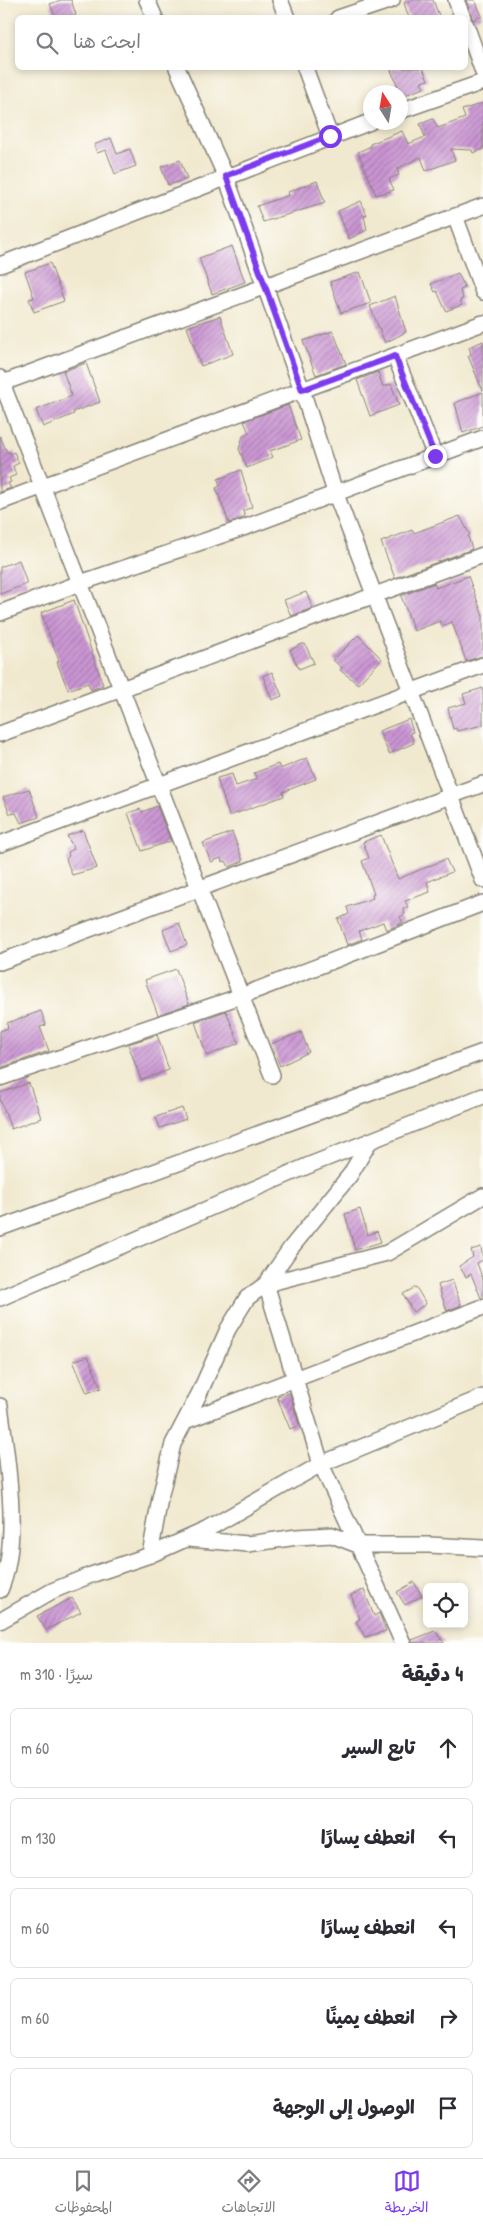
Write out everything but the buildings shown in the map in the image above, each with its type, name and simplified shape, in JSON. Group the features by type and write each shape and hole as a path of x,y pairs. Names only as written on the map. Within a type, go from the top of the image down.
{"street":[{"path":"147,0 153,15"},
{"path":"280,0 286,15"},
{"path":"347,15 392,0"},
{"path":"456,0 462,15"},
{"path":"468,31 483,72"},
{"path":"178,70 226,176 302,390 335,492 483,880"},
{"path":"306,70 330,136"},
{"path":"408,108 483,82"},
{"path":"0,264 363,124"},
{"path":"272,1075 1,382 483,206"},
{"path":"455,216 483,292"},
{"path":"0,502 483,323"},
{"path":"395,356 435,456"},
{"path":"0,613 80,583 200,544 483,438"},
{"path":"0,734 483,555"},
{"path":"0,844 483,665"},
{"path":"0,962 483,784"},
{"path":"0,1078 241,996 483,903"},
{"path":"0,1228 483,1052"},
{"path":"0,1298 370,1141 483,1096"},
{"path":"150,1555 160,1498 173,1444 228,1329 247,1298 266,1284 290,1249 350,1175 370,1141"},
{"path":"266,1284 387,1252 483,1196"},
{"path":"266,1284 321,1464 403,1643"},
{"path":"185,1421 483,1307"},
{"path":"0,1621 52,1591 91,1575 150,1555 186,1539 256,1502 321,1464 483,1397"},
{"path":"0,1406 11,1509 7,1574 0,1590"},
{"path":"186,1539 248,1544 297,1537 332,1535 358,1545 429,1545 483,1548"}],"route":[{"path":"330,136 226,176 302,390 395,356 435,456"}]}
